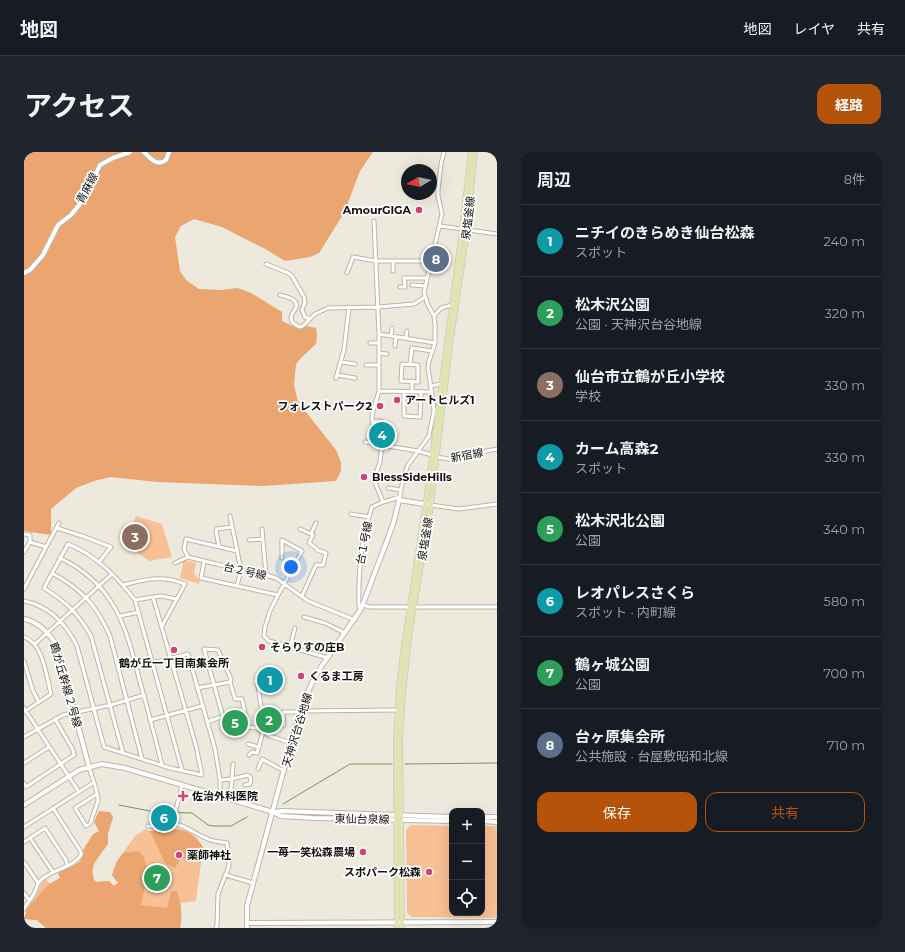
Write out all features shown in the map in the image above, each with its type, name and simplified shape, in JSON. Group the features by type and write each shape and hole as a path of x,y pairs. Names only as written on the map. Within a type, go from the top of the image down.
{"main road":[{"name":"泉塩釜線","path":"434,456 441,384 464,231 471,152"},
{"name":"泉塩釜線","path":"399,817 396,760 398,710 404,653 428,505 475,152"},
{"name":"泉塩釜線","path":"399,817 401,710 412,607"},
{"path":"399,817 400,922 402,928"},
{"path":"397,928 400,922"}],"street":[{"name":"青麻線","path":"24,273 30,270 42,254 58,225 71,215 83,200 100,165 113,158 130,152"},
{"path":"144,152 155,162 159,163 166,160 170,152"},
{"path":"444,152 438,190 442,214 424,292 434,316 436,336 428,361 434,410 430,431 426,442 408,465 400,498 428,505 459,509 497,504"},
{"path":"374,221 379,334 379,391 372,415 374,443"},
{"path":"440,226 464,231 497,234"},
{"path":"347,273 352,257 393,262 430,261"},
{"path":"393,262 394,271"},
{"path":"266,264 292,276 304,297 305,302 302,310 305,317 310,319"},
{"path":"400,288 405,287 404,278 426,278"},
{"path":"412,285 425,286"},
{"path":"280,295 296,302 296,307 291,317 292,322 299,327 303,326 320,311 328,308 378,307 414,304 425,297"},
{"path":"434,316 441,308 452,305"},
{"path":"349,307 344,350 337,377 355,378"},
{"path":"391,336 392,328"},
{"path":"406,338 407,331"},
{"path":"379,334 435,343"},
{"path":"395,346 396,337"},
{"path":"370,343 379,342"},
{"path":"410,364 412,348 432,351"},
{"path":"379,353 387,354"},
{"path":"341,362 355,364"},
{"path":"402,364 410,364 418,365 418,382 401,381 402,364"},
{"path":"366,365 379,365"},
{"path":"412,382 412,392"},
{"path":"430,386 441,384"},
{"path":"379,391 432,392"},
{"path":"404,392 404,416 420,417 421,392"},
{"path":"373,421 381,421"},
{"name":"新宿線","path":"364,442 418,451 450,459 497,449"},
{"path":"382,445 380,462 374,480 383,502"},
{"path":"388,488 401,490"},
{"name":"台１号線","path":"360,609 358,575 372,507 383,502 400,498"},
{"name":"天神沢台谷地線","path":"247,928 247,906 300,712 311,685 363,605 394,521 400,498"},
{"path":"351,514 369,517"},
{"path":"230,516 241,570 237,586"},
{"path":"24,589 59,523"},
{"path":"302,596 316,565 323,565 326,553 317,550 309,544 313,535 311,534 316,523"},
{"path":"219,547 216,531 217,529 232,527"},
{"path":"56,528 111,547 99,562"},
{"path":"262,529 266,575"},
{"path":"300,529 311,534"},
{"path":"24,534 30,535 30,542 24,552"},
{"path":"175,563 188,557 184,549 186,539 237,551"},
{"path":"249,540 263,539"},
{"path":"282,558 282,540 302,551 283,584 270,611 264,636 269,641 328,658"},
{"path":"30,542 46,547"},
{"path":"122,753 111,705 91,636 83,621 74,610 60,598 44,588 68,544 78,548 99,562 123,585 135,600 182,770"},
{"name":"台２号線","path":"188,557 276,578 308,601 354,620"},
{"path":"60,558 78,568 99,586 107,595 120,616 126,631 162,765"},
{"path":"204,562 201,578 278,595"},
{"path":"52,573 76,588 86,597 102,618 110,636 142,759"},
{"path":"35,644 112,574"},
{"path":"123,585 152,578 175,580 185,584 162,626"},
{"path":"135,600 161,596 176,599"},
{"path":"24,601 42,607 61,621 70,633 77,646 104,747 162,765 202,775 196,746 153,597"},
{"path":"363,605 370,607 497,607"},
{"path":"120,616 139,612"},
{"path":"304,617 325,623 345,633"},
{"name":"鶴が丘幹線２号線","path":"24,619 39,625 48,632 57,646 89,767"},
{"path":"290,647 295,628"},
{"path":"24,637 35,644 40,654 51,694 25,710 79,792"},
{"path":"223,716 204,648 218,650 229,672 234,699 242,700 248,727 256,728 270,736 291,743"},
{"path":"136,667 188,654 215,749 220,780 220,796"},
{"path":"24,661 32,691 40,702"},
{"path":"249,755 252,752 256,753 264,732 257,679"},
{"path":"197,688 230,682"},
{"path":"24,737 63,715 111,705 144,696"},
{"path":"150,720 202,706"},
{"path":"207,722 244,709"},
{"path":"284,725 282,712 398,710"},
{"path":"24,783 26,787 74,755 73,750 55,719"},
{"path":"248,744 258,747"},
{"path":"24,763 49,747"},
{"path":"258,769 262,759 284,771"},
{"name":"東仙台泉線","path":"89,767 102,764 113,766 220,796 273,812 281,816 314,818 399,817 449,821"},
{"path":"230,799 233,764"},
{"path":"24,805 79,770 89,767 97,794 98,801 90,824 86,826 75,808 97,794"},
{"path":"220,780 248,776 251,778 250,784 245,785"},
{"path":"24,827 93,783"},
{"path":"175,824 176,810 182,785"},
{"path":"24,909 29,900 32,898 38,883 53,872 78,859 81,855 81,852 53,808"},
{"path":"399,817 449,817"},
{"path":"485,817 497,817"},
{"path":"485,821 497,822"},
{"path":"148,826 155,827 175,824 187,828 209,840 227,843 229,866 218,894 216,928"},
{"path":"24,842 45,828 66,860 67,865"},
{"path":"30,838 53,872"},
{"path":"24,862 38,883"},
{"path":"226,875 253,883"},
{"path":"24,893 29,900"},
{"path":"247,923 497,922"}],"shaded area":[{"path":"24,152 373,152 360,171 344,213 319,253 310,257 285,261 222,227 194,219 181,226 175,237 180,271 186,280 199,289 221,290 238,288 251,293 282,312 282,321 300,328 306,326 316,328 316,344 296,364 294,385 298,402 336,450 341,462 341,471 336,481 263,486 157,482 111,477 94,481 76,488 51,509 51,535 24,531"},
{"path":"136,516 162,524 172,557 149,561 127,545"},
{"path":"186,560 196,563 194,573 200,581 199,584 180,578 183,564 182,562"},
{"path":"241,712 243,713 246,728 240,729 241,736 233,736 233,731 227,730 223,718"},
{"path":"99,811 110,812 113,817 108,834 108,844 94,863 92,872 94,880 97,882 109,881 114,886 118,883 112,875 117,861 123,853 139,851 146,863 147,870 141,905 167,908 171,891 177,891 181,909 180,928 46,928 37,920 25,919 24,917 26,910 49,884 60,878 58,873 80,862 84,854 83,850 93,834 99,831 94,822"},
{"name":"スポパーク松森","path":"411,825 449,826 449,916 485,916 485,826 497,826 497,918 412,917 407,913 406,830"},
{"path":"146,829 150,831 181,829 196,837 203,847 196,901 181,903 180,928 46,928 37,920 25,919 24,917 27,907 36,895 43,881 46,879 50,884 60,878 58,873 78,862 81,859 83,850 87,845 98,859 93,867 94,880 97,882 109,881 113,886 118,883 112,875 117,861 135,836"},
{"path":"161,829 185,831 194,836 203,847 201,863 181,858 175,868 165,863 150,831"}],"waterway":[{"path":"405,764 497,763"},
{"path":"283,804 350,764 392,764"},
{"path":"119,805 155,812 192,813 208,825 213,826 231,826 247,817"}],"place":[{"name":"AmourGIGA","path":"419,210"},
{"name":"台ヶ原集会所","path":"436,259"},
{"name":"アートヒルズ1","path":"397,400"},
{"name":"フォレストパーク2","path":"380,406"},
{"name":"カーム高森2","path":"382,435"},
{"name":"BlessSideHills","path":"364,477"},
{"name":"仙台市立鶴が丘小学校","path":"135,537"},
{"name":"そらりすの庄B","path":"262,647"},
{"name":"鶴が丘一丁目南集会所","path":"174,650"},
{"name":"くるま工房","path":"301,676"},
{"name":"ニチイのきらめき仙台松森","path":"270,680"},
{"name":"松木沢公園","path":"269,720"},
{"name":"松木沢北公園","path":"235,723"},
{"name":"佐治外科医院","path":"183,796"},
{"name":"レオパレスさくら","path":"164,818"},
{"name":"一苺一笑松森農場","path":"363,852"},
{"name":"薬師神社","path":"179,855"},
{"name":"スポパーク松森","path":"429,872"},
{"name":"鶴ヶ城公園","path":"157,878"}]}
